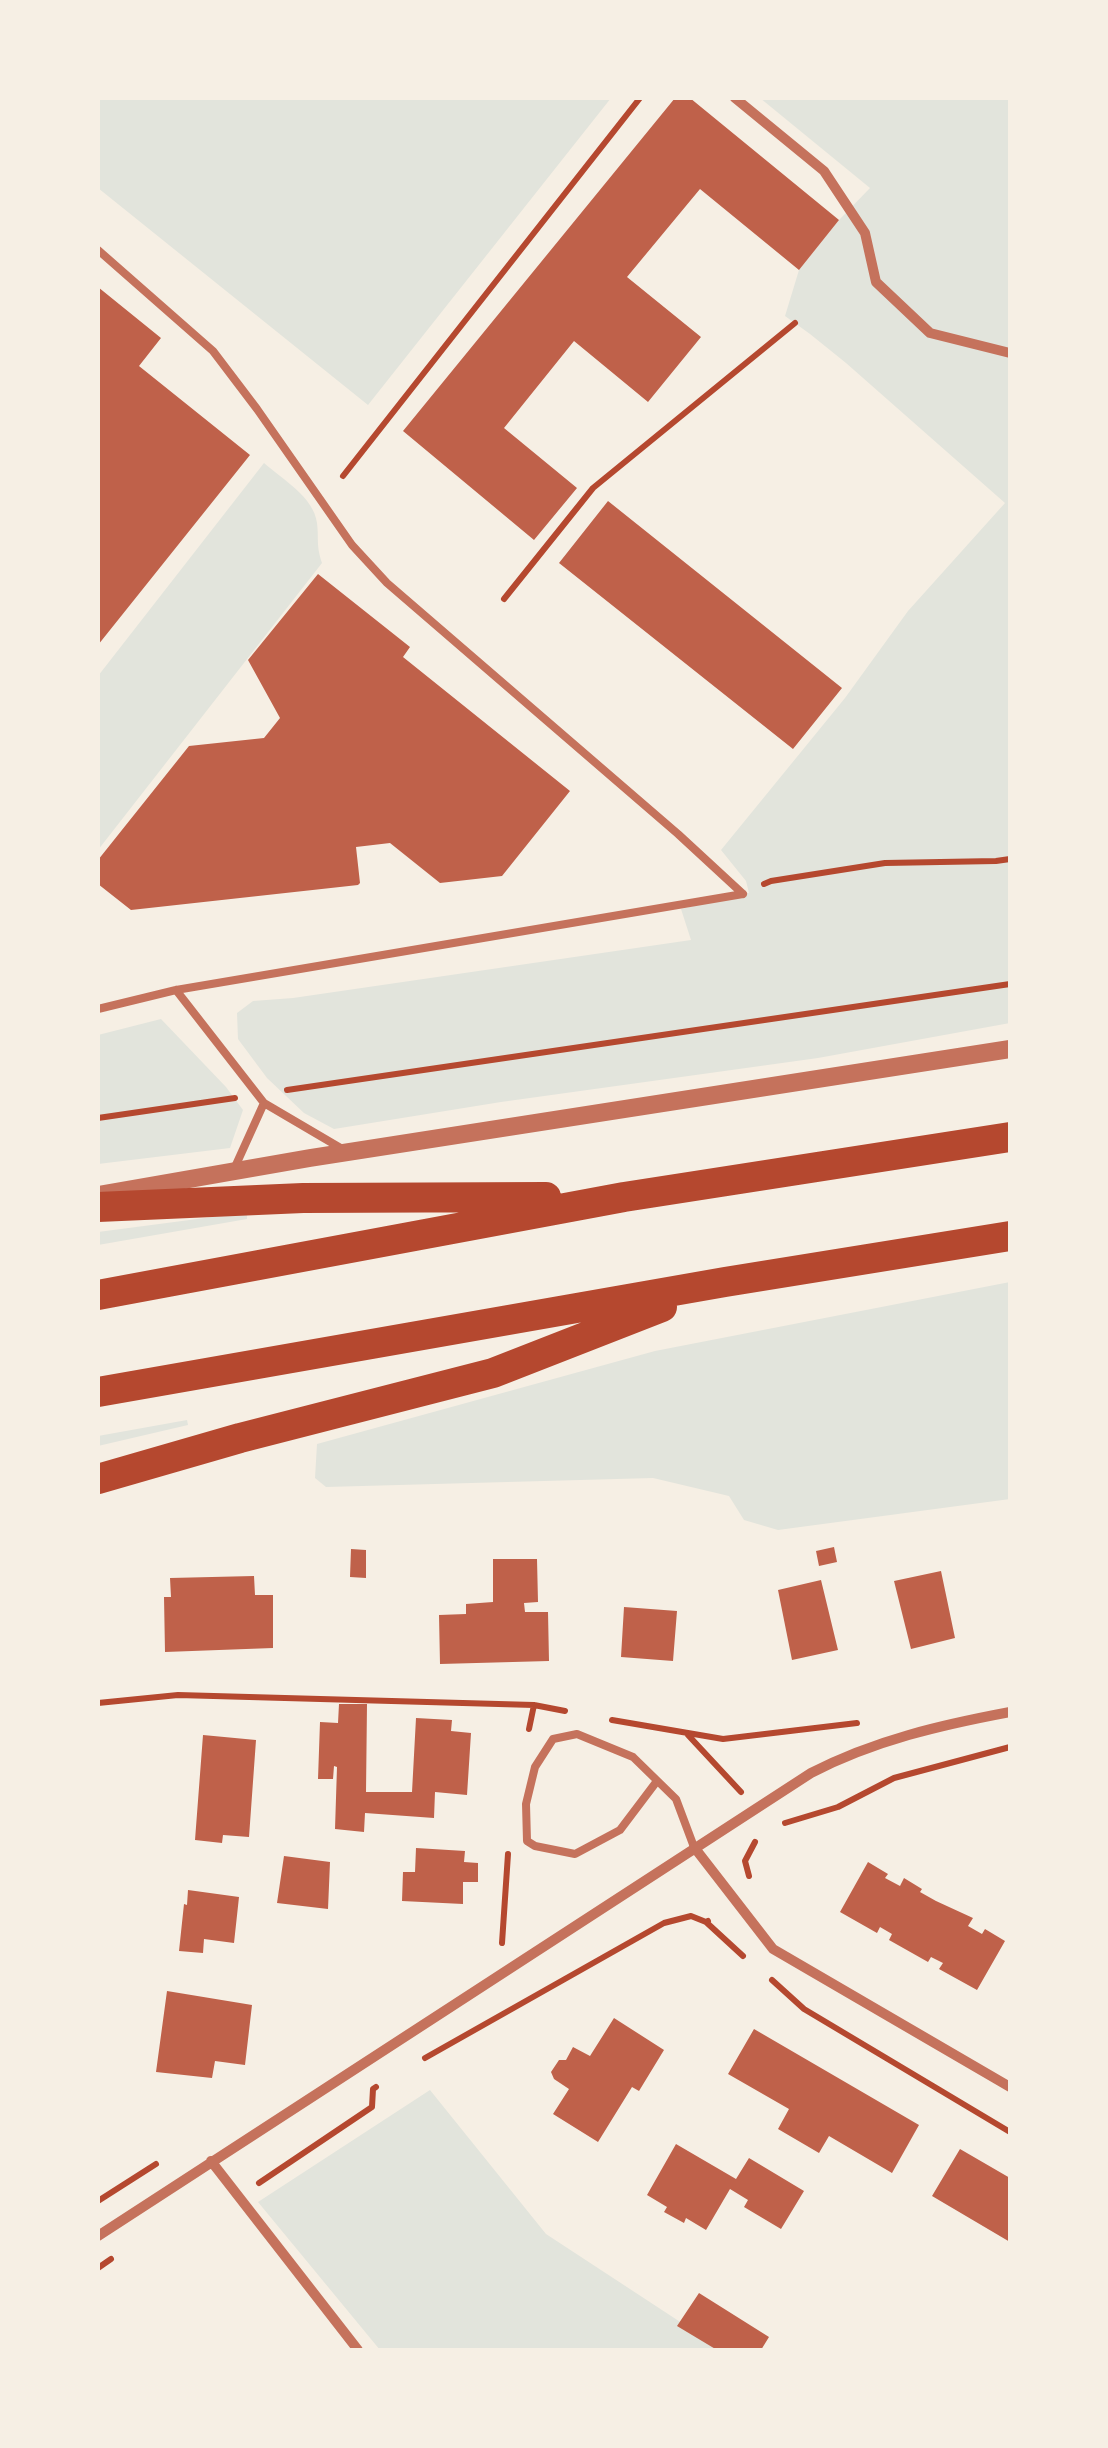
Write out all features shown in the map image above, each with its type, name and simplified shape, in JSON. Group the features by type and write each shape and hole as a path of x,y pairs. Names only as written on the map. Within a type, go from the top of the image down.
{"highway":[{"path":"98,1295 624,1196 1010,1136"},
{"path":"98,1207 303,1198 624,1196"},
{"path":"98,1392 1010,1236"},
{"path":"98,1479 492,1373 725,1282"}],"street":[{"path":"735,98 824,171 865,233 876,282 916,320 930,332 1010,354"},
{"path":"98,1195 1010,1049"},
{"path":"98,2235 811,1772 873,1745 944,1724 1010,1712"},
{"path":"694,1847 773,1949 1010,2087"},
{"path":"210,2161 358,2350"}],"lane":[{"path":"98,250 213,351 352,546 387,583 743,894"},
{"path":"98,1009 176,990 743,894"},
{"path":"176,990 261,1099 348,1152"},
{"path":"233,1172 261,1099"},
{"path":"658,1781 620,1830 575,1854 527,1841 526,1804 535,1767 553,1739 577,1734 634,1757 658,1781 676,1799 694,1847"}],"path":[{"path":"343,476 640,98"},
{"path":"504,599 593,488 795,323"},
{"path":"743,894 771,881 886,863 1010,858"},
{"path":"98,1118 261,1099 1010,984"},
{"path":"98,1703 178,1694 534,1706 582,1714"},
{"path":"600,1718 723,1739 862,1722"},
{"path":"688,1734 737,1787 766,1828"},
{"path":"752,1889 745,1861 766,1828 838,1807 894,1778 1010,1746"},
{"path":"420,2061 664,1923 690,1916 706,1922"},
{"path":"238,2196 372,2108 373,2089 388,2080"},
{"path":"98,2268 123,2250"}],"shaded area":[{"path":"98,98 611,98 368,405 98,188"},
{"path":"760,98 1010,98 1010,1023 818,1058 334,1129 304,1113 267,1078 238,1039 237,1013 253,1001 691,940 681,909 749,893 746,881 721,850 845,698 908,611 1005,503 846,363 785,316 799,270 870,188"},
{"path":"264,463 310,505 317,523 322,563 98,850 98,676"},
{"path":"161,1019 243,1110 230,1148 98,1164 98,1035"},
{"path":"243,1213 247,1219 98,1245 98,1232"},
{"path":"1010,1282 1010,1499 778,1530 744,1520 729,1496 653,1478 326,1487 315,1478 317,1444 655,1351"},
{"path":"187,1420 188,1425 98,1446 98,1436"},
{"path":"430,2090 546,2234 723,2350 380,2350 258,2202"}],"building":[{"path":"675,98 690,98 839,220 799,270 700,189 627,277 701,337 648,402 574,341 504,428 577,488 534,540 403,431"},
{"path":"98,287 161,338 139,366 250,455 98,645"},
{"path":"608,501 842,688 793,749 559,563"},
{"path":"318,574 410,647 403,657 570,791 502,876 440,883 390,843 356,847 358,885 131,910 98,884 98,860 189,746 264,738 280,718 248,660"},
{"path":"834,1547 837,1562 819,1566 816,1551"},
{"path":"351,1549 366,1550 366,1578 350,1577"},
{"path":"493,1559 537,1559 538,1602 524,1603 525,1612 548,1612 549,1661 440,1664 439,1615 466,1614 466,1604 493,1602"},
{"path":"941,1571 955,1638 911,1649 894,1581"},
{"path":"254,1576 255,1595 273,1595 273,1648 165,1652 164,1597 171,1597 170,1578"},
{"path":"821,1580 838,1650 792,1660 778,1590"},
{"path":"624,1607 677,1611 673,1661 621,1657"},
{"path":"339,1704 367,1704 366,1792 412,1792 416,1718 452,1720 451,1731 471,1733 467,1795 435,1792 434,1818 365,1813 364,1832 335,1829 337,1767 334,1766 333,1779 318,1779 320,1722 338,1723"},
{"path":"203,1735 256,1740 249,1837 223,1835 222,1843 195,1840"},
{"path":"416,1848 465,1851 464,1862 478,1863 478,1882 463,1882 463,1904 402,1901 403,1872 415,1872"},
{"path":"284,1856 330,1862 328,1909 277,1903"},
{"path":"868,1862 900,1886 904,1878 922,1889 920,1892 973,1918 968,1926 982,1934 985,1929 1005,1941 977,1990 939,1969 943,1963 931,1957 928,1962 889,1940 892,1934 880,1927 877,1933 840,1912"},
{"path":"188,1890 239,1897 234,1943 204,1939 203,1953 179,1951"},
{"path":"167,1991 252,2005 245,2065 215,2061 212,2078 156,2072"},
{"path":"614,2018 664,2050 639,2091 632,2087 598,2142 553,2114 569,2089 554,2079 551,2072 559,2060 566,2060 573,2047 590,2056"},
{"path":"754,2029 919,2125 892,2173 829,2136 819,2153 778,2129 789,2109 728,2074"},
{"path":"676,2144 736,2179 749,2158 804,2191 781,2229 744,2207 748,2200 730,2189 706,2230 686,2218 684,2223 664,2212 667,2207 647,2195"},
{"path":"960,2149 1010,2178 1010,2242 932,2196"},
{"path":"699,2293 769,2337 761,2350 717,2350 677,2326"}]}
